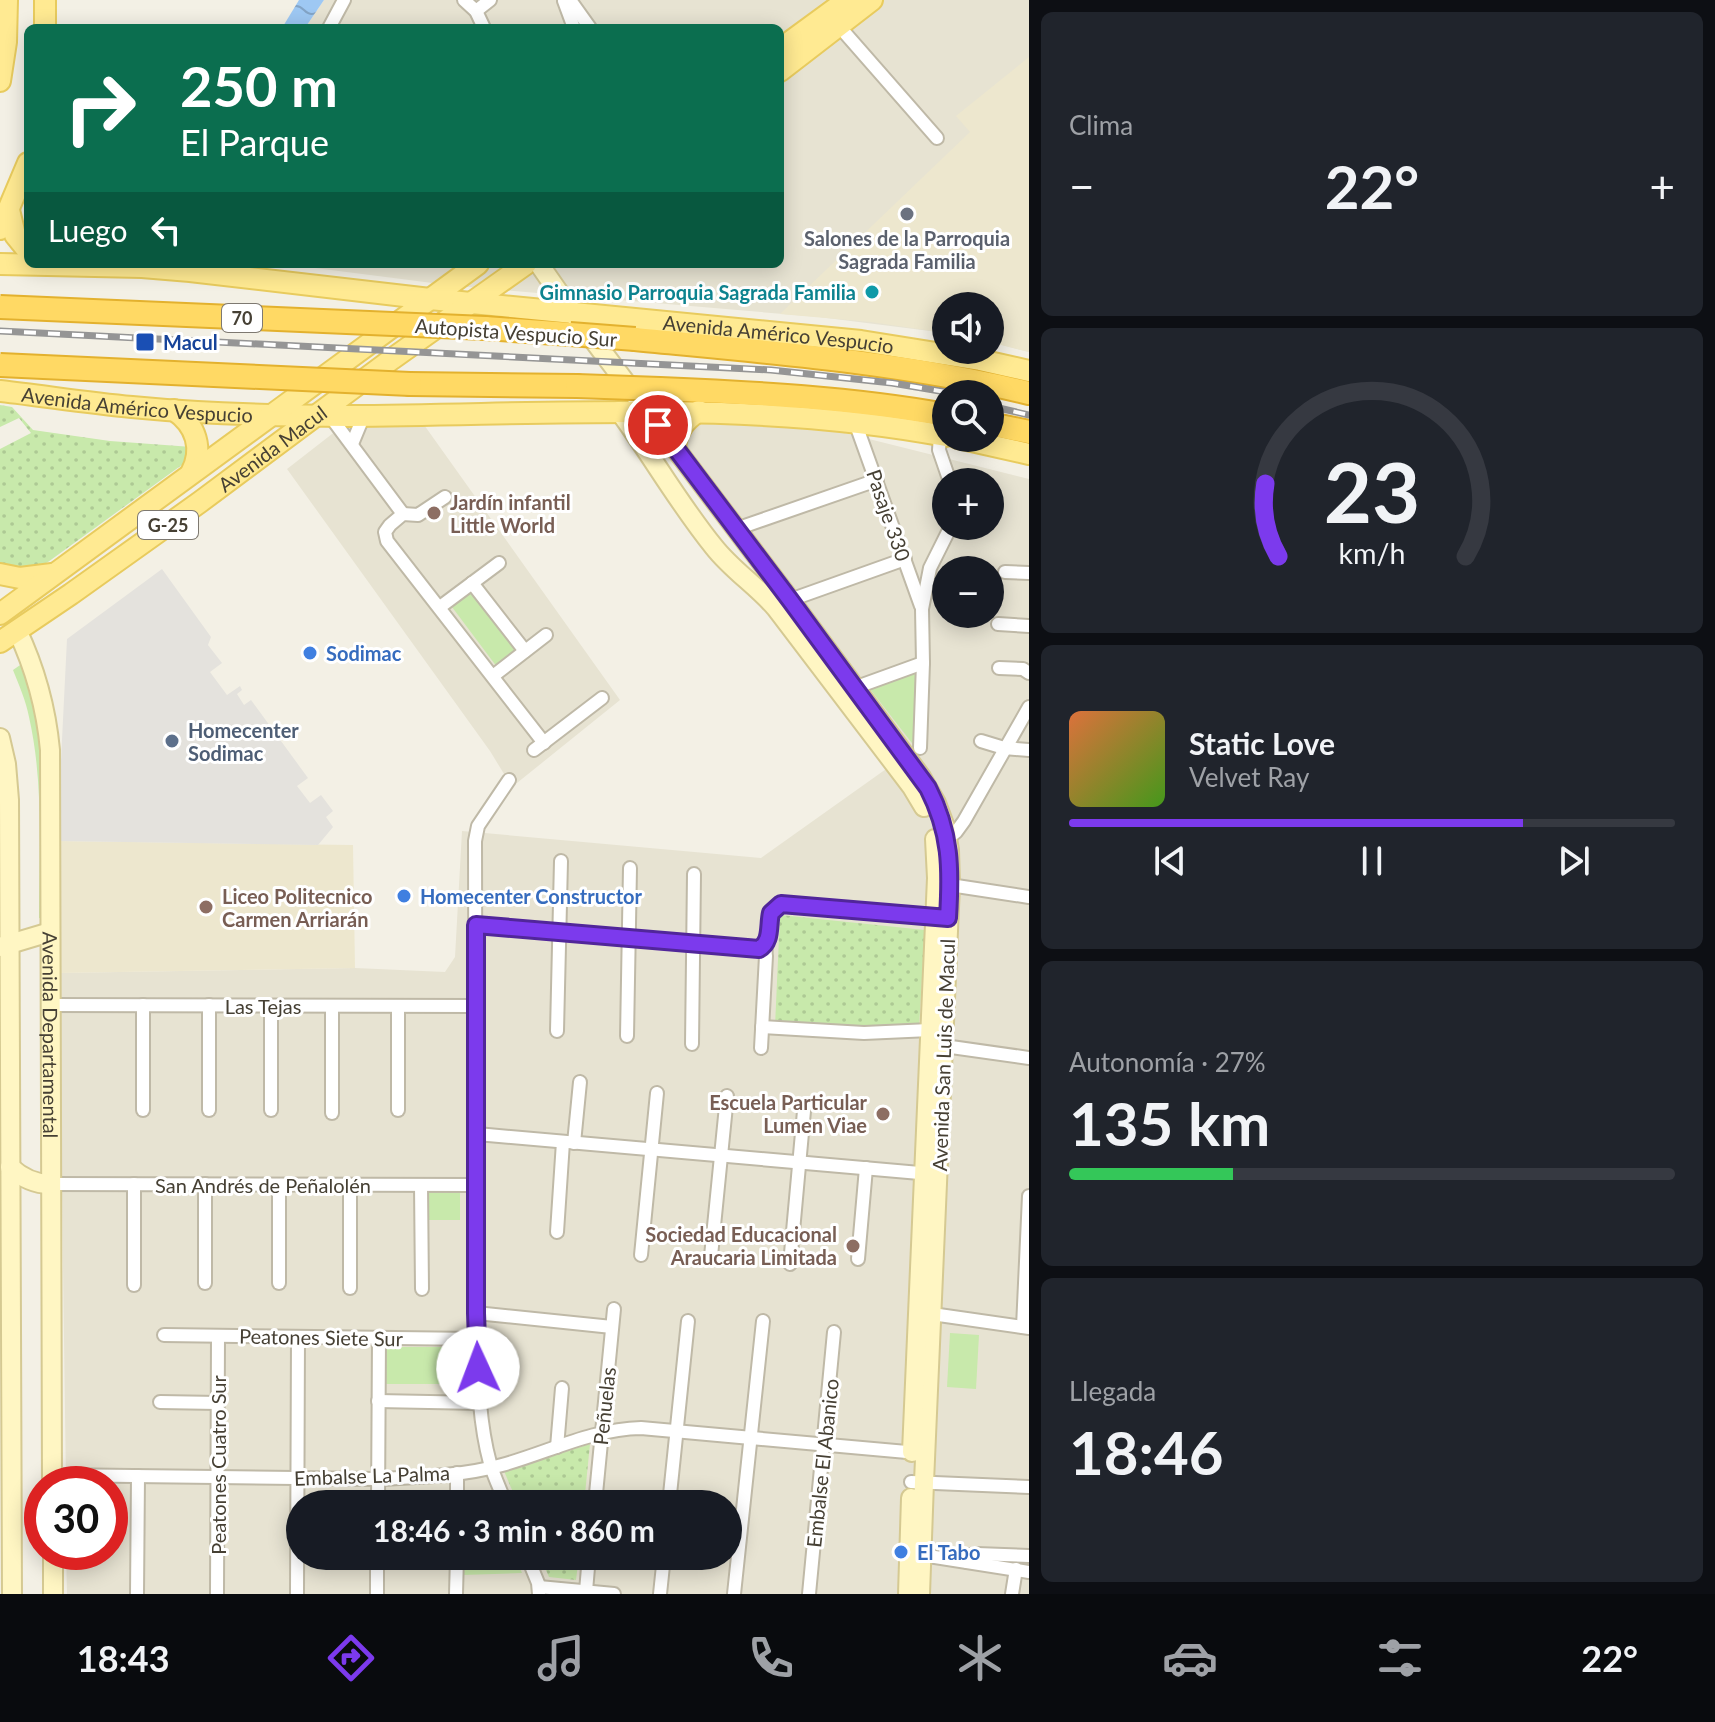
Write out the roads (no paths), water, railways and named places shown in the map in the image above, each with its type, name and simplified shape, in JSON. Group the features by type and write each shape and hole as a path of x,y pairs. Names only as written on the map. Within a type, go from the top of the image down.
{"highway":[{"name":"Autopista Vespucio Sur","path":"0,307 485,328 571,323 635,339 847,361 1029,393"},
{"path":"0,365 410,384 577,386 801,396 888,406 932,424"},
{"path":"1004,427 1029,432"}],"main road":[{"path":"0,81 6,42 7,0"},
{"path":"45,0 45,24"},
{"path":"784,46 847,0"},
{"path":"784,66 830,13 872,0"},
{"path":"0,229 24,173"},
{"path":"9,210 15,235 24,246"},
{"name":"Avenida Américo Vespucio","path":"0,264 24,264"},
{"name":"Avenida Américo Vespucio","path":"165,268 471,303 571,323 861,341 1029,371"},
{"name":"Avenida Macul","path":"2,607 55,573 473,268"},
{"name":"Avenida Macul","path":"9,636 323,415 392,359 520,268"},
{"name":"Avenida Américo Vespucio","path":"0,391 97,404 271,415 699,411 932,429"},
{"path":"174,410 188,422 196,437 197,460 191,473"},
{"path":"675,447 683,425 699,411"},
{"name":"Avenida Américo Vespucio","path":"1004,447 1029,454"},
{"path":"0,574 31,578 55,573"},
{"name":"Avenida Departamental","path":"2,607 9,636"}],"street":[{"path":"331,24 344,0"},
{"path":"464,0 476,11 482,24"},
{"path":"476,11 490,0"},
{"path":"567,0 573,24"},
{"path":"567,0 587,24"},
{"path":"830,13 937,138"},
{"name":"Avenida San Luis de Macul","path":"541,268 571,323 675,447 928,788 947,839 950,885 941,917"},
{"name":"Avenida San Luis de Macul","path":"619,411 668,486 723,557 765,596 789,624 917,795 929,818 937,852 941,917 915,1554 908,1594"},
{"path":"323,415 352,444 403,514"},
{"path":"352,444 364,415"},
{"name":"Pasaje 330","path":"855,422 922,609"},
{"path":"668,486 680,476 696,476"},
{"path":"736,529 877,480"},
{"path":"445,497 418,515 403,514 385,532 387,541 493,676 539,746 602,698"},
{"path":"920,748 922,609 930,568 944,540"},
{"path":"790,600 905,559"},
{"path":"440,607 499,563"},
{"path":"1005,572 1029,573"},
{"path":"472,583 525,651"},
{"path":"1004,624 1029,626"},
{"path":"493,676 546,635"},
{"name":"Avenida Departamental","path":"9,636 35,670 48,730 51,802 52,1466"},
{"path":"854,688 923,663"},
{"path":"999,668 1023,669 1029,673"},
{"path":"947,839 964,821 1029,707"},
{"name":"Avenida Departamental","path":"0,738 9,800 5,946 5,1125 10,1167 5,1206 6,1542 12,1594"},
{"path":"981,741 1004,748 1029,750"},
{"path":"500,1490 491,1468 483,1430 476,1313 476,831 509,780"},
{"path":"557,1031 561,861"},
{"path":"627,1036 630,868"},
{"path":"692,1044 694,874"},
{"path":"950,885 1029,897"},
{"path":"761,1048 764,947 771,913 781,904 941,917"},
{"path":"476,925 757,949 764,947"},
{"path":"5,946 50,932"},
{"name":"Las Tejas","path":"50,1005 476,1006"},
{"path":"143,1005 143,1110"},
{"path":"209,1005 209,1110"},
{"path":"271,1006 271,1110"},
{"path":"332,1006 332,1113"},
{"path":"398,1006 398,1110"},
{"path":"762,1027 934,1040 1029,1058"},
{"path":"557,1232 568,1142 580,1082"},
{"path":"641,1255 657,1093"},
{"path":"711,1256 727,1096"},
{"path":"790,1264 804,1111"},
{"path":"477,1134 931,1174"},
{"path":"10,1167 30,1181 50,1184"},
{"path":"858,1259 866,1168"},
{"name":"San Andrés de Peñalolén","path":"50,1184 477,1185"},
{"path":"134,1184 134,1285"},
{"path":"205,1184 205,1283"},
{"path":"279,1185 279,1283"},
{"path":"350,1185 350,1288"},
{"path":"421,1185 422,1289"},
{"path":"924,1313 1026,1327 1029,1196"},
{"name":"Peñuelas","path":"596,1490 614,1309"},
{"path":"476,1313 612,1327"},
{"path":"671,1490 688,1321"},
{"path":"734,1594 763,1321"},
{"name":"Embalse El Abanico","path":"809,1594 834,1332"},
{"name":"Peatones Siete Sur","path":"164,1335 477,1339"},
{"name":"Peatones Cuatro Sur","path":"217,1594 218,1336"},
{"path":"297,1594 298,1337"},
{"path":"378,1490 379,1338"},
{"path":"557,1447 562,1388"},
{"path":"378,1401 480,1403"},
{"path":"160,1402 218,1403"},
{"name":"Embalse La Palma","path":"128,1476 378,1479 457,1473 491,1468 601,1433 641,1428 919,1453"},
{"path":"457,1473 457,1490"},
{"path":"137,1594 138,1476"},
{"path":"917,1482 1029,1487"},
{"path":"915,1554 1022,1570 1012,1594"},
{"name":"Avenida San Luis de Macul","path":"915,1554 920,1594"},
{"path":"967,1562 971,1555 977,1554 1029,1556"},
{"path":"53,1570 53,1594"},
{"path":"377,1570 377,1594"},
{"path":"456,1594 457,1570"},
{"path":"532,1570 539,1590 614,1594"},
{"path":"586,1591 588,1570"},
{"path":"660,1594 663,1570"}],"water":[{"path":"299,0 324,0 308,24 284,24"}],"railway":[{"path":"0,331 771,370 932,390"},
{"path":"1004,409 1029,415"}],"place":[{"name":"Salones de la Parroquia Sagrada Familia","path":"907,214"},
{"name":"Gimnasio Parroquia Sagrada Familia","path":"872,292"},
{"name":"Macul","path":"145,342"},
{"name":"Jardín infantil Little World","path":"434,513"},
{"name":"Sodimac","path":"310,653"},
{"name":"Homecenter Sodimac","path":"172,741"},
{"name":"Homecenter Constructor","path":"404,896"},
{"name":"Liceo Politecnico Carmen Arriarán","path":"206,907"},
{"name":"Escuela Particular Lumen Viae","path":"883,1114"},
{"name":"Sociedad Educacional Araucaria Limitada","path":"853,1246"},
{"name":"El Tabo","path":"901,1552"}]}
